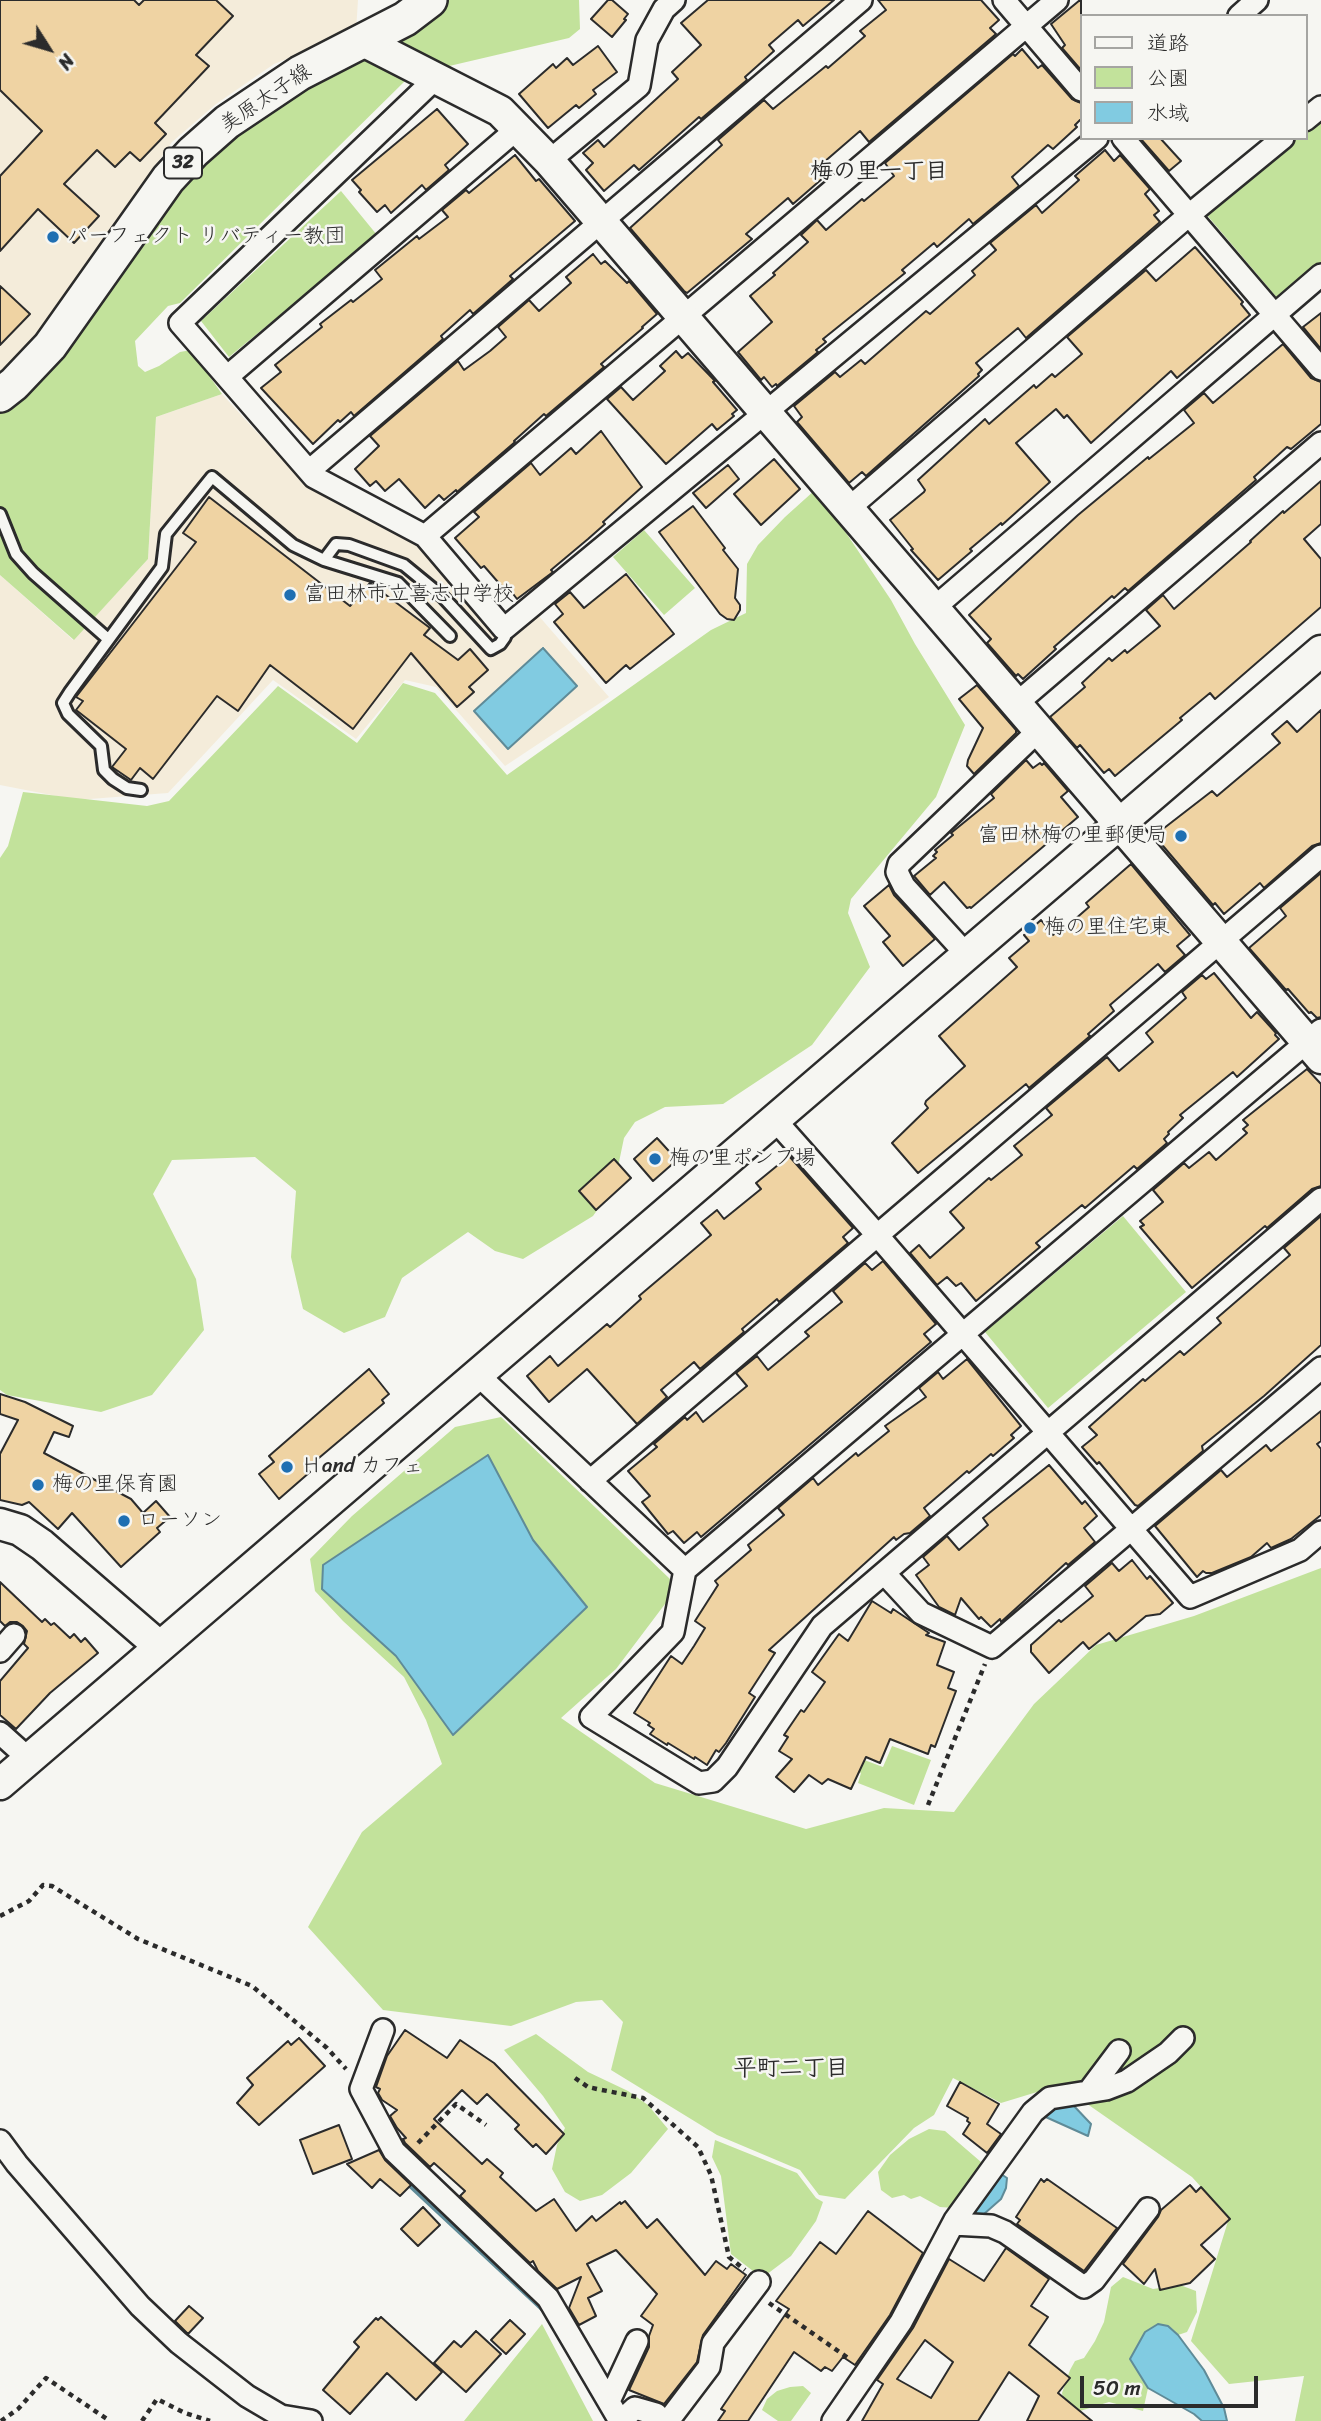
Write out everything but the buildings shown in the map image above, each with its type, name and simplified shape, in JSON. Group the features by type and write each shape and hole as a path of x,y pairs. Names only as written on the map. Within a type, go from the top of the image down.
{"main road":[{"name":"美原太子線","path":"0,395 50,346 168,179 194,152 227,122 300,73 363,41 411,10"}],"street":[{"path":"549,161 639,86 647,40 664,9 674,0"},
{"path":"309,471 861,0"},
{"path":"1004,0 1080,89"},
{"path":"425,536 1057,0"},
{"path":"1241,14 1257,0"},
{"path":"363,41 500,111 549,161 1221,942 1316,1043 963,1334 685,1570 673,1632 591,1717 699,1783 713,1781 727,1767 822,1626 1321,1199"},
{"path":"436,78 180,323 314,477 425,536 504,629 1095,140"},
{"path":"1307,118 1321,107"},
{"path":"227,377 517,129"},
{"path":"1125,140 1321,369"},
{"path":"848,509 1189,215 1281,140"},
{"path":"934,608 1321,275"},
{"path":"1016,704 1321,443"},
{"path":"0,1784 1321,651"},
{"path":"967,955 904,886 897,872 899,864 1039,730"},
{"path":"590,1481 1321,856"},
{"path":"775,1120 1189,1597 1300,1549 1321,1532"},
{"path":"884,1573 922,1614 992,1647 1321,1368"},
{"path":"477,1374 685,1570"},
{"path":"0,1524 20,1530 42,1545 159,1646"},
{"path":"0,1733 29,1759"},
{"path":"383,2030 361,2089 394,2151 548,2298 621,2421 635,2408 656,2414 666,2421 709,2367 713,2343 756,2286"},
{"path":"833,2421 901,2322 953,2224 1033,2112 1050,2098 1106,2089 1127,2081 1168,2053 1183,2038"},
{"path":"1089,2091 1119,2051"},
{"path":"0,2141 141,2306 179,2343 247,2396 281,2416 311,2421"},
{"path":"953,2224 991,2226 1005,2232 1084,2287 1094,2280 1148,2209"},
{"path":"608,2401 637,2341"}],"lane":[{"path":"141,790 127,788 104,770 101,746 68,714 63,703 162,567 166,534 212,477 293,545 324,559 398,583 450,636"},
{"path":"0,514 16,554 33,573 108,639"},
{"path":"324,559 336,544 349,545 404,565 443,597 491,649 505,637 504,629"}],"path":[{"path":"928,1805 992,1647"},
{"path":"0,1916 29,1901 43,1885 52,1886 138,1939 252,1986 327,2048 361,2089"},
{"path":"575,2078 588,2087 643,2098 698,2147 711,2175 729,2257 756,2286 866,2371"},
{"path":"402,2159 456,2104 486,2125"},
{"path":"1,2421 18,2409 46,2378 110,2421"},
{"path":"142,2421 157,2399 185,2413 211,2421"}],"shaded area":[{"name":"パーフェクト リバティー教団","path":"0,0 358,0 356,31 274,64 216,104 172,142 40,332 0,373"},
{"name":"富田林市立喜志中学校","path":"222,394 298,477 417,539 507,642 538,615 609,697 505,766 436,687 405,680 356,739 273,680 168,793 77,800 0,785 0,575 73,640 148,559 156,417"}],"green space":[{"path":"447,0 579,0 580,29 569,38 445,67 399,40"},
{"path":"357,57 405,81 180,303 168,306 135,341 138,366 145,372 180,352 191,350 222,394 156,417 148,559 74,640 0,575 0,407 25,386 93,314 207,153 238,123"},
{"path":"1321,118 1321,262 1278,299 1206,214 1295,140 1307,140 1307,129"},
{"path":"341,191 377,235 229,357 201,321"},
{"path":"815,490 891,600 965,725 936,797 851,899 848,913 870,967 812,1045 723,1104 665,1107 635,1122 624,1138 614,1186 593,1216 523,1259 495,1251 468,1232 402,1278 385,1317 344,1333 303,1309 291,1257 296,1191 255,1157 172,1160 153,1194 196,1279 204,1330 152,1395 101,1412 7,1395 0,1390 0,858 8,846 23,792 147,806 169,801 278,686 357,743 403,683 435,693 507,775 711,630 746,613 747,564 758,545"},
{"path":"644,530 695,588 664,615 613,557"},
{"path":"1123,1216 1186,1292 1048,1408 985,1332"},
{"path":"501,1417 670,1579 668,1600 616,1669 561,1718 655,1783 806,1829 884,1808 954,1812 1034,1704 1096,1645 1194,1616 1321,1568 1321,2421 1295,2421 1304,2376 1229,2384 1191,2341 1229,2218 1192,2177 1060,2085 1001,2103 953,2078 934,2115 914,2128 845,2199 819,2195 800,2170 717,2135 611,2070 623,2022 602,2000 576,2002 511,2026 383,2010 308,1927 362,1832 442,1764 426,1720 404,1677 343,1621 315,1591 310,1559 352,1516 455,1427"},
{"path":"892,1746 931,1760 914,1805 858,1783 861,1773 844,1766 848,1754 883,1767"},
{"path":"536,2034 588,2072 628,2091 648,2105 668,2129 631,2173 602,2195 580,2201 565,2192 552,2169 557,2145 565,2128 543,2096 504,2050"},
{"path":"929,2129 945,2131 981,2162 977,2177 954,2208 940,2207 920,2196 911,2199 904,2195 892,2198 881,2190 878,2172 890,2155 909,2139"},
{"path":"715,2140 797,2173 816,2198 823,2202 816,2221 791,2256 762,2278 731,2254 721,2176 712,2157"},
{"path":"1123,2277 1153,2289 1180,2285 1196,2291 1197,2312 1187,2332 1178,2335 1168,2326 1145,2332 1130,2359 1148,2388 1143,2411 1109,2402 1080,2411 1066,2412 1062,2393 1070,2370 1075,2361 1084,2358 1095,2341 1104,2322 1111,2287"},
{"path":"542,2324 593,2421 464,2421"},
{"path":"803,2386 811,2393 791,2421 778,2421 762,2410 767,2399 777,2391"}],"water":[{"path":"543,648 577,686 508,749 474,711"},
{"path":"488,1455 533,1540 587,1607 453,1735 396,1656 322,1589 323,1565"},
{"path":"1061,2097 1091,2124 1088,2136 1039,2114"},
{"path":"998,2172 1007,2178 1001,2199 984,2214 970,2218 971,2209"},
{"path":"1158,2324 1168,2326 1178,2335 1204,2370 1224,2408 1227,2421 1202,2421 1148,2388 1130,2359 1145,2332"}],"waterway":[{"path":"396,2171 546,2311"}],"place":[{"name":"パーフェクト リバティー教団","path":"53,237"},
{"name":"富田林市立喜志中学校","path":"290,595"},
{"name":"富田林梅の里郵便局","path":"1181,836"},
{"name":"梅の里住宅東","path":"1030,928"},
{"name":"梅の里ポンプ場","path":"655,1159"},
{"name":"Ｈand カフェ","path":"287,1467"},
{"name":"梅の里保育園","path":"38,1485"},
{"name":"ローソン","path":"124,1521"}],"district":[{"name":"梅の里一丁目","path":"879,172"},
{"name":"平町二丁目","path":"791,2069"}]}
